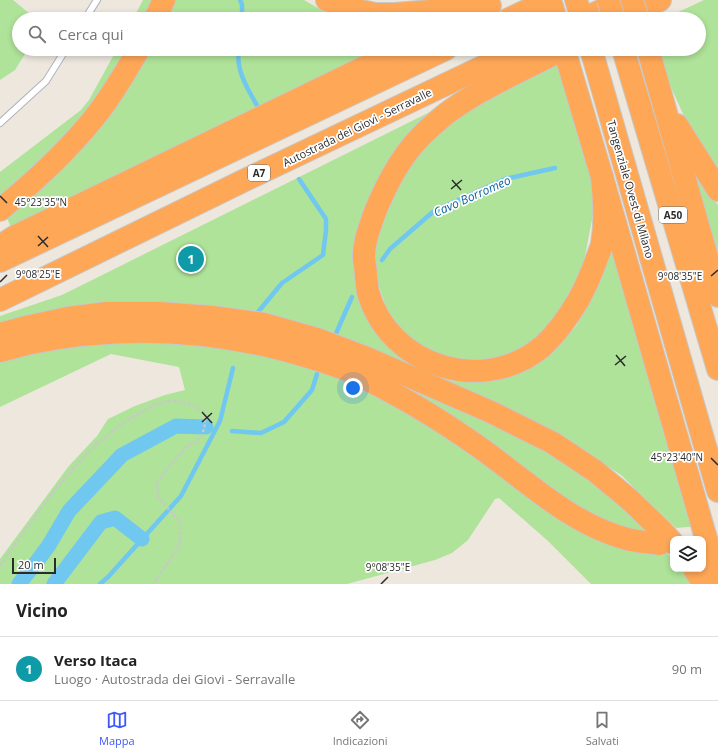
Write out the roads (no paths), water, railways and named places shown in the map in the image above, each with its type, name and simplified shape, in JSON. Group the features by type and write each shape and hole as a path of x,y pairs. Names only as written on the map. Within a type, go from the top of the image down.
{"highway":[{"path":"158,12 164,0"},
{"path":"327,0 352,9 366,12"},
{"path":"524,12 550,0 554,12"},
{"path":"576,0 580,12"},
{"path":"608,0 612,12"},
{"path":"598,12 624,0"},
{"path":"632,0 636,12"},
{"path":"637,12 660,0"},
{"path":"413,12 496,3"},
{"path":"478,12 496,3"},
{"path":"0,210 34,182 56,161 94,118 121,80 135,56"},
{"path":"0,246 14,237 388,56"},
{"path":"0,261 431,56"},
{"name":"Autostrada dei Giovi - Serravalle","path":"0,300 243,181 505,56"},
{"path":"550,56 479,92 442,117 409,150 394,173 381,198 371,223 366,240 364,257 368,291 375,310 385,326 404,346 423,359 440,366 457,370 489,370 503,367 529,356 553,337 562,326 578,300 593,269 602,246 605,219 602,177"},
{"path":"566,56 718,580"},
{"name":"Tangenziale Ovest di Milano","path":"593,56 718,491"},
{"name":"A50","path":"625,56 718,369"},
{"path":"649,56 718,296"},
{"path":"664,105 718,190"},
{"path":"0,334 68,318 107,313 159,312 264,324 317,339 367,358 491,412 553,443 595,470 630,500 662,531 666,544 628,539 598,529 551,502 479,447 394,393 347,370 306,356 260,344 217,337 164,332 122,332 74,336 31,343 0,351"},
{"path":"696,572 704,584"}],"lane":[{"path":"89,12 97,0"},
{"path":"0,123 46,81 62,56"}],"waterway":[{"path":"240,0 242,4 242,12"},
{"path":"238,56 241,73 247,88 259,109"},
{"name":"Cavo Borromeo","path":"382,260 390,249 434,211 505,179 555,168"},
{"path":"258,312 282,283 323,255 326,219 299,179"},
{"name":"Cavo Borromeo","path":"334,338 352,297"},
{"path":"100,584 181,496 220,421 233,368"},
{"name":"Cavo Borromeo","path":"232,431 261,433 284,422 312,390 317,374"},
{"name":"Cavo Borromeo","path":"19,584 49,545 69,511 122,455 176,426 206,427"},
{"path":"54,584 101,522 115,518 142,539"}],"place":[{"name":"Verso Itaca","path":"191,259"}]}
